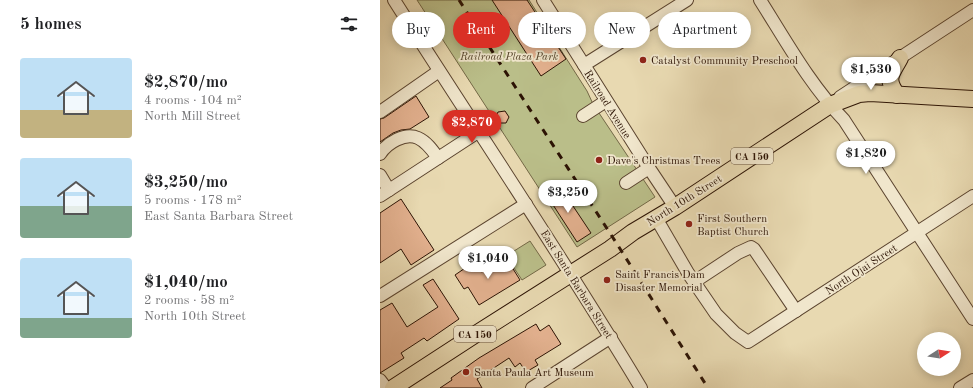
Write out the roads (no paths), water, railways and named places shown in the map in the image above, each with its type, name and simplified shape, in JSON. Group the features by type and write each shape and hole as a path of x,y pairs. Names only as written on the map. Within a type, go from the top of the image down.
{"main road":[{"path":"897,95 889,79 900,58"},
{"name":"CA 150","path":"830,105 859,94 870,93 973,99"},
{"name":"North 10th Street","path":"393,388 675,207 830,105"}],"street":[{"name":"East Santa Barbara Street","path":"394,0 571,274 641,388"},
{"name":"Railroad Avenue","path":"543,0 675,207"},
{"path":"584,65 687,0"},
{"path":"760,0 817,89 844,120 973,319"},
{"name":"North 10th Street","path":"830,105 843,94 973,10"},
{"path":"380,112 440,71"},
{"path":"583,116 606,101"},
{"path":"380,175 385,193 478,132"},
{"path":"380,154 386,147 398,139 411,136 418,138 429,146 438,158"},
{"path":"626,183 649,168"},
{"name":"North Ojai Street","path":"694,282 725,325 748,342 973,196"},
{"path":"380,296 526,204"},
{"path":"656,218 694,282 738,253 751,247 754,248 796,311"},
{"path":"532,388 611,337"},
{"path":"380,380 386,388"},
{"path":"960,388 973,380"}],"railway":[{"path":"459,0 708,388"}],"place":[{"name":"Catalyst Community Preschool","path":"643,60"},
{"name":"Dave's Christmas Trees","path":"599,160"},
{"name":"First Southern Baptist Church","path":"689,224"},
{"name":"Saint Francis Dam Disaster Memorial","path":"607,280"},
{"name":"Santa Paula Art Museum","path":"466,372"}],"park label":[{"name":"Railroad Plaza Park","path":"509,56"}]}
